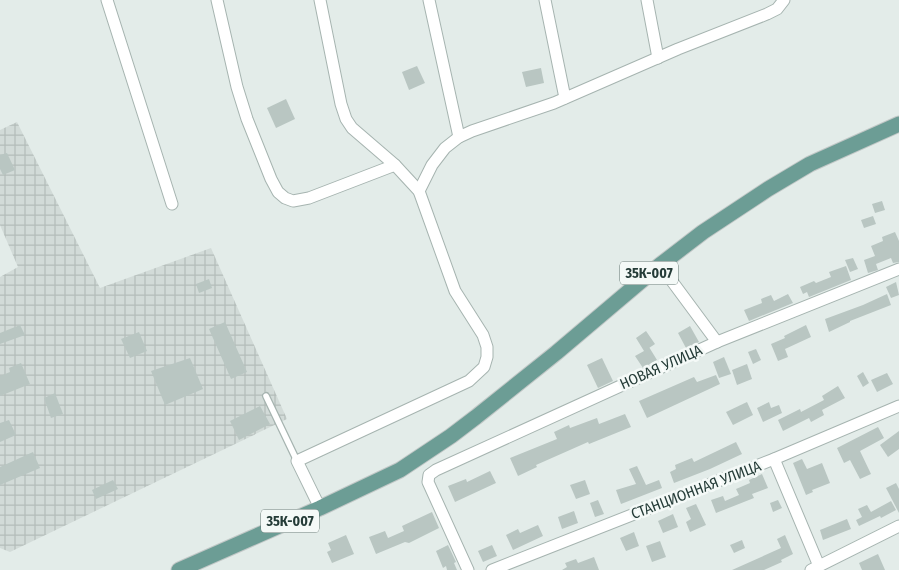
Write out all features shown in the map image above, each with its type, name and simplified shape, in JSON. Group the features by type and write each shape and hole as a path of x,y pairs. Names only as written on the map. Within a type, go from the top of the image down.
{"main road":[{"name":"35К-007","path":"179,570 320,508 400,470 451,436 556,353 660,265 727,216 810,164 899,124"}],"street":[{"path":"107,0 172,204"},
{"path":"217,0 239,95 271,179 278,192 285,198 293,201 309,198 395,165"},
{"path":"320,0 341,104 346,119 352,128 395,165 419,191 455,291 482,335 487,357 484,367 469,381 297,461 320,508"},
{"path":"429,0 459,137"},
{"path":"545,0 565,98"},
{"path":"647,0 658,58"},
{"path":"419,191 432,165 445,148 472,130 565,98 767,14 777,9 784,0"},
{"path":"660,265 716,342"},
{"name":"НОВАЯ УЛИЦА","path":"468,570 428,482 429,475 436,470 716,342 899,269"},
{"name":"СТАНЦИОННАЯ УЛИЦА","path":"492,570 774,460 899,406"},
{"path":"774,460 815,568 899,526"}],"lane":[{"path":"266,396 297,461"}],"shaded area":[{"path":"17,122 100,288 211,248 287,419 10,552 0,548 0,277 18,267 0,225 0,130"}],"building":[{"path":"417,66 425,83 409,90 402,72"},
{"path":"541,68 544,83 526,87 522,72"},
{"path":"286,99 295,119 276,128 267,108"},
{"path":"7,153 15,170 3,175 0,169 0,155"},
{"path":"882,201 885,210 875,213 872,204"},
{"path":"873,216 876,224 864,228 861,220"},
{"path":"895,232 899,241 899,262 893,263 891,258 876,264 878,270 868,273 864,260 875,256 871,246 883,241 882,237"},
{"path":"853,258 858,269 850,272 845,260"},
{"path":"846,266 851,280 809,297 807,292 803,294 800,287 831,277 829,272"},
{"path":"209,279 212,288 199,293 196,284"},
{"path":"896,282 899,295 891,298 886,287"},
{"path":"788,294 793,303 749,321 744,310 762,303 761,299 771,295 774,301"},
{"path":"887,294 891,305 850,321 829,332 825,319"},
{"path":"225,322 247,372 231,379 209,329"},
{"path":"20,325 25,335 0,344 0,333"},
{"path":"806,325 811,337 785,349 788,357 778,361 771,344"},
{"path":"690,326 699,342 686,348 678,333"},
{"path":"646,331 655,344 649,348 657,360 643,368 635,356 644,351 636,338"},
{"path":"139,332 147,351 130,358 121,339"},
{"path":"756,349 761,360 753,364 748,352"},
{"path":"724,357 731,374 719,378 713,362"},
{"path":"190,358 203,389 165,405 151,371"},
{"path":"602,358 613,381 598,388 587,365"},
{"path":"21,363 30,384 0,396 0,376 10,372 9,368"},
{"path":"747,364 752,379 737,385 732,370"},
{"path":"863,372 869,383 863,387 857,376"},
{"path":"887,373 893,384 877,392 871,380"},
{"path":"716,375 720,384 647,418 639,401 694,377 697,382"},
{"path":"838,386 845,398 822,410 824,415 811,422 809,418 783,431 778,420 800,409 801,412 824,400 822,396"},
{"path":"55,393 63,414 51,418 44,398"},
{"path":"747,402 753,415 733,425 726,412"},
{"path":"769,402 771,408 779,405 782,413 763,422 757,408"},
{"path":"260,406 270,424 239,440 230,421"},
{"path":"625,414 631,427 589,444 588,442 536,465 537,467 518,476 510,458 557,439 554,432 569,425 570,428 597,418 599,424"},
{"path":"9,420 16,435 0,442 0,423"},
{"path":"878,427 884,438 860,451 871,474 860,479 850,460 844,463 837,448"},
{"path":"899,431 899,449 888,457 880,445"},
{"path":"736,442 742,454 674,483 670,472 676,469 675,465 692,458 694,462"},
{"path":"33,452 40,468 0,485 0,467"},
{"path":"802,459 807,469 822,463 830,483 812,490 813,492 806,495 793,463"},
{"path":"637,466 646,485 659,480 662,488 621,504 616,490 636,484 629,469"},
{"path":"490,471 496,483 455,502 448,486 466,479 467,482"},
{"path":"762,474 768,488 752,494 754,498 716,513 711,500 723,496 725,501 739,495 736,489 750,483 749,480"},
{"path":"113,480 118,489 96,499 92,490"},
{"path":"585,480 590,494 576,499 570,485"},
{"path":"896,483 899,489 899,513 886,488"},
{"path":"598,500 604,514 595,517 590,503"},
{"path":"778,500 782,508 773,512 770,503"},
{"path":"891,501 896,510 859,526 856,520 862,517 858,509 867,505 871,512"},
{"path":"696,504 706,525 690,532 686,522 691,519 686,508"},
{"path":"574,511 578,523 562,529 558,517"},
{"path":"432,512 439,528 409,543 405,542 376,554 369,537 385,531 388,538 404,531 402,526"},
{"path":"673,514 678,527 663,533 658,521"},
{"path":"847,519 851,529 823,540 820,530"},
{"path":"538,525 543,536 513,550 506,535 518,529 520,533"},
{"path":"634,532 639,546 626,551 620,538"},
{"path":"346,535 354,554 332,563 327,552 331,550 328,543"},
{"path":"785,535 793,554 781,560 782,562 764,570 732,570 781,548 777,539"},
{"path":"742,540 745,548 734,553 730,545"},
{"path":"660,541 666,557 652,562 646,546"},
{"path":"448,545 456,562 454,563 457,570 447,570 446,566 443,568 436,551"},
{"path":"492,545 497,556 483,562 478,551"},
{"path":"878,554 885,570 862,570 859,563"},
{"path":"594,557 599,570 562,570 567,567 565,563 576,559 578,563"}]}
